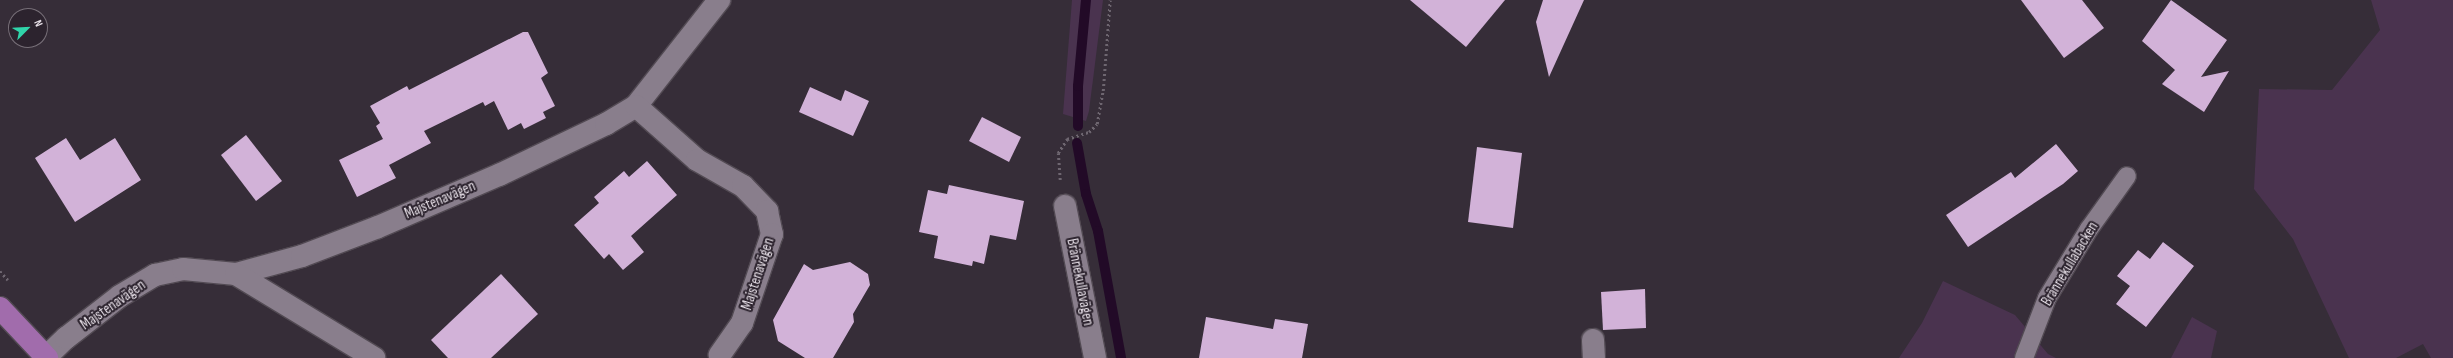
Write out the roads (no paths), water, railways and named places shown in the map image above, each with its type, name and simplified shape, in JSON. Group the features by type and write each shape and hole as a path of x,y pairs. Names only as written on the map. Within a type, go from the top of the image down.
{"main road":[{"path":"0,308 46,358"}],"street":[{"name":"Majstenavägen","path":"46,358 66,338 120,296 155,275 183,269 236,274 302,256 378,227 514,168 606,124 636,106 719,0"},
{"name":"Majstenavägen","path":"636,106 697,160 743,186 767,211 772,234 742,323 720,354"},
{"name":"Brännekullavägen","path":"1065,206 1095,358"},
{"name":"Majstenavägen","path":"236,274 374,358"}],"lane":[{"name":"Brännekullabacken","path":"2024,358 2047,298 2089,229 2127,176"}],"waterway":[{"path":"1078,126 1078,86 1086,0"},
{"path":"1077,143 1086,194 1098,231 1121,358"}]}
